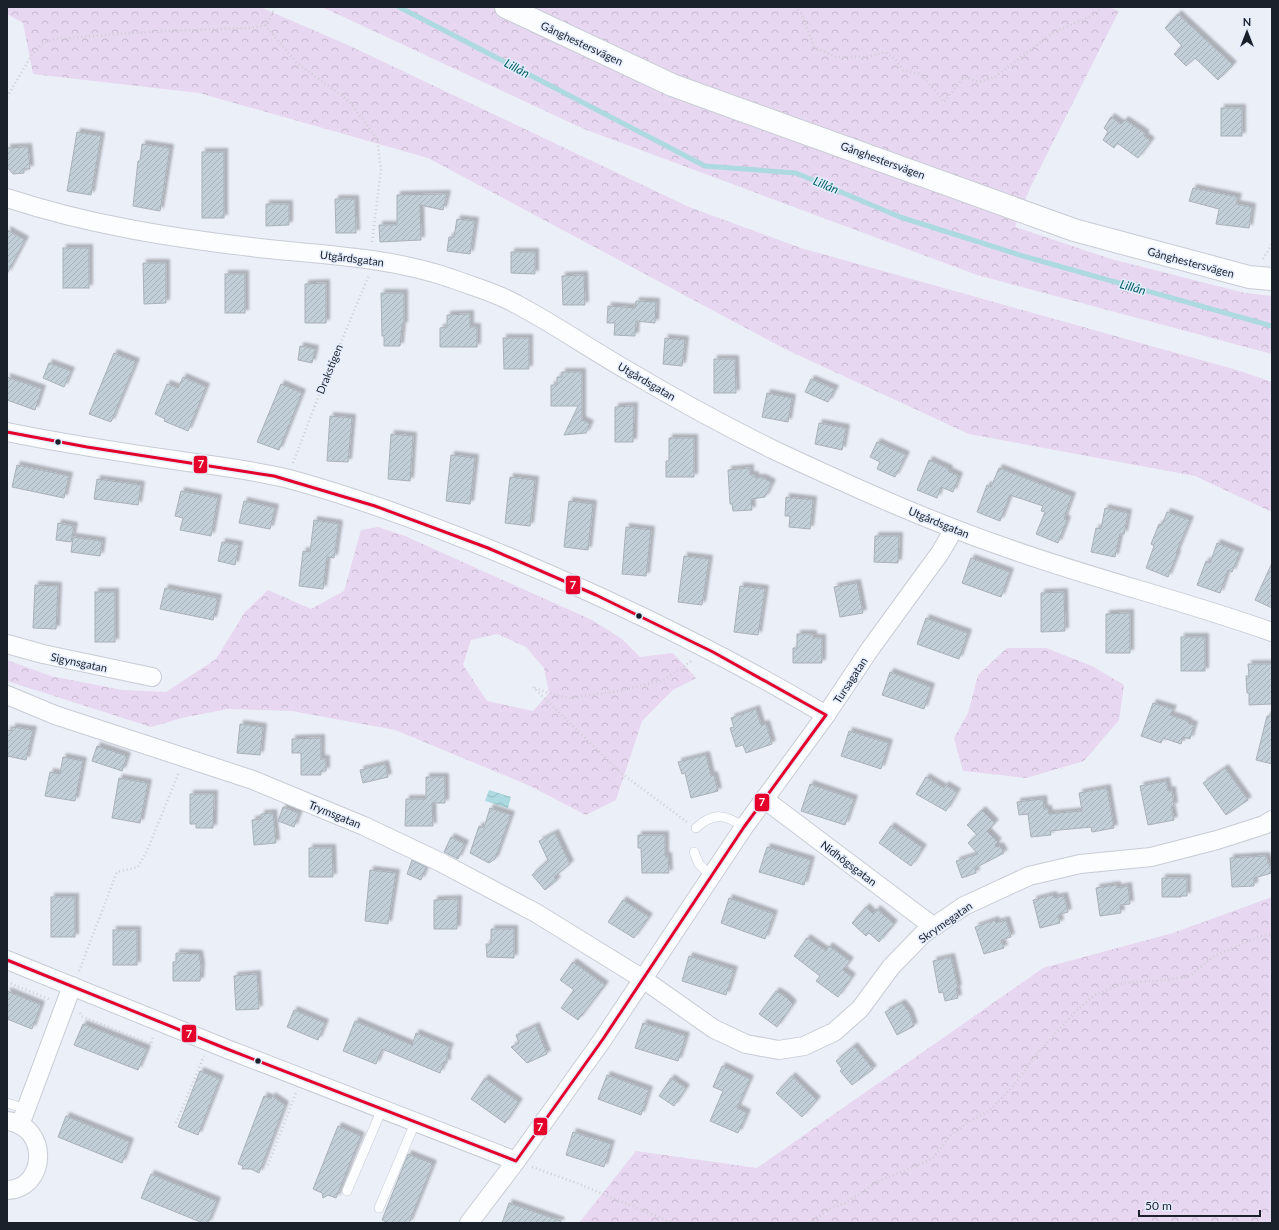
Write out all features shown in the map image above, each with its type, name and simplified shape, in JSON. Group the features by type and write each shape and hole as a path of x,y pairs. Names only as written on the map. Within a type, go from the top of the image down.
{"street":[{"name":"Gånghestersvägen","path":"506,7 672,85 1074,230 1249,277 1272,279"},
{"name":"Utgårdsgatan","path":"7,198 90,222 167,236 372,260 413,267 449,278 513,302 632,373 775,450 954,529 1084,574 1231,618 1272,632"},
{"path":"7,432 58,443 240,469 287,479 363,501 476,543 583,588 713,651 826,715"},
{"name":"Tursagatan","path":"469,1223 516,1162 643,978 744,827 826,715 870,649 940,553 954,529"},
{"name":"Sigynsgatan","path":"7,644 43,654 152,677"},
{"name":"Trymsgatan","path":"7,695 55,715 253,780 364,826 442,863 536,913 643,978"},
{"name":"Nidhögsgatan","path":"764,799 934,927"},
{"name":"Skrymegatan","path":"643,978 714,1029 746,1044 779,1050 804,1046 834,1032 860,1009 891,967 923,934 964,906 1029,876 1080,864 1151,857 1217,840 1264,825 1272,820"},
{"path":"7,960 516,1162"},
{"path":"7,1190 21,1186 31,1178 38,1165 39,1153 36,1141 18,1118 72,986"}],"lane":[{"path":"696,828 705,820 718,817 730,817 744,827"},
{"path":"694,852 700,864 711,876"},
{"path":"7,1103 18,1118"},
{"path":"347,1191 382,1109"},
{"path":"379,1208 415,1123"}],"path":[{"path":"795,7 801,13 814,47 836,57 866,57 885,52 895,59 903,70 921,74 944,102 964,77 979,82 995,77 1054,32 1096,14 1101,7"},
{"path":"7,97 33,52 42,43 55,39 265,25 270,19 274,9"},
{"name":"Drakstigen","path":"265,25 297,63 350,102 377,139 380,169 372,260 318,395 287,479"},
{"path":"1266,254 1272,244"},
{"path":"696,828 621,773 533,687 554,695 571,698 619,690 663,680 684,665 713,651"},
{"path":"72,986 82,967 117,872 138,867 141,862 147,851 185,758"},
{"path":"810,1223 828,1210 845,1203 879,1181 917,1167 932,1159 951,1135 968,1122 989,1111 1015,1084 1035,1056 1075,1012 1094,995 1123,983 1167,980 1190,976 1214,956 1258,937 1272,934"},
{"path":"7,982 53,1000"},
{"path":"81,1016 151,1044 155,1032"},
{"path":"176,1123 205,1054"},
{"path":"268,1165 297,1090"},
{"path":"516,1162 574,1182 673,1223"}],"green space":[{"path":"7,7 260,7 350,46 689,207 801,248 1237,370 1272,382 1272,512 1195,476 969,434 785,349 428,158 199,93 33,74 23,23 7,14"},
{"path":"322,7 1109,7 1119,11 1029,190 1015,227 1111,259 1245,293 1272,296 1272,354 977,275 584,129"},
{"path":"378,527 405,536 592,620 622,639 640,657 673,653 696,678 673,690 642,721 616,800 586,815 528,785 395,730 292,711 228,709 186,717 151,727 7,681 7,660 51,676 122,690 166,692 216,659 245,612 268,590 311,609 344,591 361,530","holes":["497,634 526,647 544,668 549,693 533,711 487,701 463,665 471,640"]},
{"path":"1007,648 1046,648 1092,666 1124,685 1119,720 1084,761 1026,778 963,771 954,738 968,713 978,675"},
{"path":"1272,897 1272,1223 579,1223 636,1151 757,1168 1043,968 1173,933"}],"water":[{"path":"489,790 511,797 508,808 485,801"}],"building":[{"path":"1178,14 1233,65 1218,80 1195,58 1186,66 1174,54 1182,46 1165,28"},
{"path":"1221,108 1242,108 1242,136 1221,136"},
{"path":"1111,117 1121,124 1125,120 1146,134 1144,136 1151,141 1138,158 1117,143 1114,148 1103,140 1108,132 1104,128"},
{"path":"77,132 101,136 91,195 67,191"},
{"path":"142,144 170,148 160,211 133,206 138,161 140,161"},
{"path":"28,147 30,169 24,169 24,173 13,174 7,167 7,148"},
{"path":"202,152 224,152 224,218 202,218"},
{"path":"1193,188 1238,197 1236,204 1252,207 1249,228 1216,224 1219,209 1189,201"},
{"path":"447,194 443,210 420,205 421,240 380,242 379,225 397,225 397,195"},
{"path":"335,199 355,199 356,233 336,233"},
{"path":"266,204 289,204 289,225 266,226"},
{"path":"457,219 475,221 470,254 447,251 449,237 454,237"},
{"path":"7,230 25,240 7,274"},
{"path":"63,248 89,248 89,288 63,288"},
{"path":"511,252 535,252 535,274 511,273"},
{"path":"143,263 166,263 166,303 144,304"},
{"path":"225,274 245,274 245,313 225,313"},
{"path":"584,275 585,305 563,305 562,276"},
{"path":"326,283 326,323 305,323 305,284"},
{"path":"381,293 404,293 404,325 402,325 400,346 384,346 384,336 382,336"},
{"path":"636,301 656,302 655,323 636,321 635,336 614,335 615,323 607,323 608,306 635,308"},
{"path":"470,314 470,327 477,327 477,347 440,347 440,328 447,327 447,315"},
{"path":"503,338 529,338 529,369 504,369"},
{"path":"665,338 685,340 682,366 663,364"},
{"path":"300,346 315,349 312,363 298,360"},
{"path":"114,353 136,362 111,422 89,414"},
{"path":"714,359 735,359 736,393 714,393"},
{"path":"49,363 71,371 64,387 43,378"},
{"path":"562,372 582,372 582,420 590,424 586,433 564,435 578,406 551,406 551,385 557,385 557,377 562,377"},
{"path":"7,377 42,389 35,410 7,400"},
{"path":"183,377 206,387 188,431 164,421 165,419 155,414 167,384 178,388"},
{"path":"811,379 835,389 828,402 805,392"},
{"path":"281,384 302,393 279,450 257,442"},
{"path":"767,393 792,398 788,422 762,417"},
{"path":"634,406 633,442 615,442 615,407"},
{"path":"330,416 352,418 348,462 327,461"},
{"path":"819,423 846,428 842,450 815,444"},
{"path":"391,434 413,436 410,481 388,479"},
{"path":"669,438 694,438 694,477 666,477 666,461 669,461"},
{"path":"877,442 906,455 895,477 877,469 880,462 870,457"},
{"path":"451,455 475,458 470,504 446,501"},
{"path":"929,460 949,469 948,471 959,476 953,492 941,487 937,498 917,490"},
{"path":"17,465 69,476 64,498 12,487"},
{"path":"750,468 750,475 755,475 755,478 763,478 772,483 765,497 751,499 752,510 733,511 732,504 730,504 728,470"},
{"path":"999,468 1072,496 1064,518 1067,520 1058,543 1036,534 1045,512 1041,511 1043,506 1010,495 1000,521 977,512 987,485 991,487"},
{"path":"510,477 535,480 530,526 505,523"},
{"path":"97,479 141,485 138,505 94,499"},
{"path":"181,491 218,498 211,536 180,530 183,518 175,516"},
{"path":"786,497 813,500 810,529 789,527 790,516 785,516"},
{"path":"244,501 275,508 270,529 239,523"},
{"path":"569,501 593,504 588,550 564,547"},
{"path":"1105,508 1128,513 1124,534 1120,534 1115,557 1091,552 1096,528 1101,529"},
{"path":"1167,512 1190,520 1168,577 1146,568 1154,546 1151,544 1159,524 1162,525"},
{"path":"314,520 339,524 334,558 327,557 323,589 299,586 303,551 310,552"},
{"path":"58,523 74,526 71,542 56,540"},
{"path":"626,527 651,530 646,576 622,574"},
{"path":"875,536 899,536 898,563 874,562"},
{"path":"73,537 102,541 100,556 71,552"},
{"path":"222,542 239,545 235,565 218,561"},
{"path":"1217,543 1240,552 1232,572 1228,570 1220,593 1197,585 1206,561 1210,563"},
{"path":"684,556 709,559 702,605 678,602"},
{"path":"971,558 1010,572 1001,597 962,583"},
{"path":"1272,563 1272,608 1255,600"},
{"path":"857,583 863,613 840,617 834,587"},
{"path":"35,585 58,586 56,629 33,628"},
{"path":"740,586 765,589 758,635 734,632"},
{"path":"165,588 218,598 213,620 160,609"},
{"path":"95,592 115,592 115,642 95,642"},
{"path":"1064,592 1065,631 1041,632 1041,593"},
{"path":"1130,613 1130,653 1106,653 1106,614"},
{"path":"926,618 968,633 959,659 917,644"},
{"path":"797,634 813,634 813,638 822,638 822,663 793,663 793,648 797,648"},
{"path":"1181,637 1205,637 1205,671 1181,671"},
{"path":"1248,664 1272,664 1272,704 1249,705 1249,693 1247,693 1246,676 1249,676"},
{"path":"890,672 931,687 924,709 882,695"},
{"path":"1153,703 1173,709 1170,715 1188,721 1188,723 1194,725 1190,739 1183,737 1181,744 1163,738 1161,743 1141,736"},
{"path":"756,709 761,725 766,724 772,744 746,753 743,745 736,747 730,728 734,727 731,718"},
{"path":"1267,716 1272,716 1272,764 1256,760"},
{"path":"240,724 263,727 260,755 237,753"},
{"path":"12,727 33,730 26,760 7,756 7,730 12,731"},
{"path":"849,731 889,743 881,769 841,756"},
{"path":"321,738 321,759 326,759 326,771 321,771 321,775 301,775 301,753 292,753 292,739"},
{"path":"97,746 127,756 122,771 92,761"},
{"path":"706,755 711,776 714,775 718,791 691,798 685,773 682,774 678,762"},
{"path":"63,757 83,761 75,801 45,796 50,772 60,774"},
{"path":"385,764 388,777 363,783 360,770"},
{"path":"1225,768 1248,800 1226,815 1203,783"},
{"path":"426,777 445,777 445,803 432,803 433,826 405,826 406,799 426,799"},
{"path":"926,777 944,788 945,785 957,792 946,811 916,794"},
{"path":"119,778 148,783 140,823 112,818"},
{"path":"1166,781 1168,791 1172,790 1174,806 1171,806 1174,820 1148,825 1140,786"},
{"path":"810,784 854,799 845,825 801,811"},
{"path":"1107,788 1114,828 1092,832 1091,827 1050,831 1051,835 1031,837 1028,814 1019,815 1017,802 1043,799 1044,809 1048,809 1049,814 1082,811 1079,793"},
{"path":"190,794 214,794 213,828 196,828 196,824 190,824"},
{"path":"283,807 299,813 294,827 278,821"},
{"path":"490,808 511,815 495,859 489,863 470,853 479,826 484,828"},
{"path":"982,810 995,823 987,831 998,842 995,845 997,847 1000,846 1004,853 975,868 976,873 962,878 956,861 978,854 968,843 977,835 967,825"},
{"path":"273,813 276,843 254,845 252,820 261,819 261,814"},
{"path":"891,826 923,848 911,866 879,843"},
{"path":"555,833 570,864 554,877 557,880 545,890 532,875 548,860 539,841"},
{"path":"638,835 665,835 665,856 668,856 669,873 642,873 641,848 638,848"},
{"path":"451,837 465,844 458,859 444,852"},
{"path":"767,847 811,860 804,885 759,872"},
{"path":"309,848 332,848 333,877 309,877"},
{"path":"1266,856 1272,873 1254,878 1254,886 1232,887 1230,858"},
{"path":"412,860 426,867 421,880 407,874"},
{"path":"370,870 396,873 388,924 365,921"},
{"path":"1162,878 1187,878 1187,896 1162,897"},
{"path":"1117,885 1117,888 1128,886 1130,904 1120,905 1121,913 1100,916 1096,888"},
{"path":"1053,895 1054,898 1064,896 1068,912 1058,915 1060,923 1040,928 1033,900"},
{"path":"51,897 75,897 75,937 51,937"},
{"path":"729,898 774,914 765,939 721,923"},
{"path":"458,899 457,929 434,929 434,900"},
{"path":"623,900 649,917 634,938 608,922"},
{"path":"866,907 873,914 877,909 894,924 879,942 869,933 866,936 852,923"},
{"path":"995,920 996,923 1006,920 1011,937 1001,940 1004,948 984,954 975,927"},
{"path":"491,929 514,929 514,958 487,957 486,944 491,944"},
{"path":"113,930 137,930 137,965 113,965"},
{"path":"807,938 826,951 829,946 850,961 843,970 852,977 838,997 816,981 820,976 794,956"},
{"path":"176,953 199,954 201,966 200,981 173,981 173,962 176,962"},
{"path":"689,956 734,970 726,995 682,981"},
{"path":"951,957 958,988 956,988 958,998 945,1001 943,992 939,993 933,961"},
{"path":"573,962 605,985 578,1020 561,1008 574,990 560,980"},
{"path":"257,974 259,1009 236,1010 234,976"},
{"path":"7,991 41,1005 32,1029 7,1019"},
{"path":"776,991 786,997 793,1004 777,1027 759,1014"},
{"path":"902,1003 909,1012 914,1026 897,1035 885,1012"},
{"path":"294,1010 325,1023 318,1040 287,1027"},
{"path":"355,1021 412,1045 416,1033 450,1047 447,1054 447,1063 444,1062 440,1073 382,1049 376,1064 343,1051"},
{"path":"643,1023 686,1036 678,1061 635,1048"},
{"path":"83,1024 147,1049 138,1070 74,1045"},
{"path":"536,1026 547,1054 527,1063 511,1047 519,1043 516,1035"},
{"path":"854,1046 873,1069 852,1085 840,1071 842,1069 836,1061"},
{"path":"722,1066 750,1079 737,1108 747,1113 738,1133 710,1121 723,1091 713,1087"},
{"path":"200,1071 220,1079 198,1135 178,1127"},
{"path":"607,1075 649,1090 641,1115 598,1099"},
{"path":"792,1076 817,1100 802,1117 776,1093"},
{"path":"485,1078 519,1102 505,1123 471,1099"},
{"path":"671,1078 686,1088 674,1106 659,1096"},
{"path":"264,1096 271,1099 272,1096 285,1105 259,1173 251,1169 242,1169 243,1166 238,1164"},
{"path":"66,1116 130,1142 122,1163 58,1137"},
{"path":"338,1126 361,1136 336,1198 328,1195 323,1198 322,1193 313,1189"},
{"path":"573,1132 611,1144 604,1167 566,1155"},
{"path":"408,1154 433,1164 409,1223 389,1223 382,1220"},
{"path":"151,1174 217,1201 208,1223 203,1223 141,1198"},
{"path":"509,1203 561,1221 560,1223 502,1223"}],"waterway":[{"name":"Lillån","path":"399,7 705,166 796,173 900,217 1023,256 1272,326"}],"transit line":[{"name":"7","path":"7,432 87,447 274,476 375,506 488,548 596,595 713,652 826,715 744,827 603,1039 516,1161 227,1049 7,960"}]}
